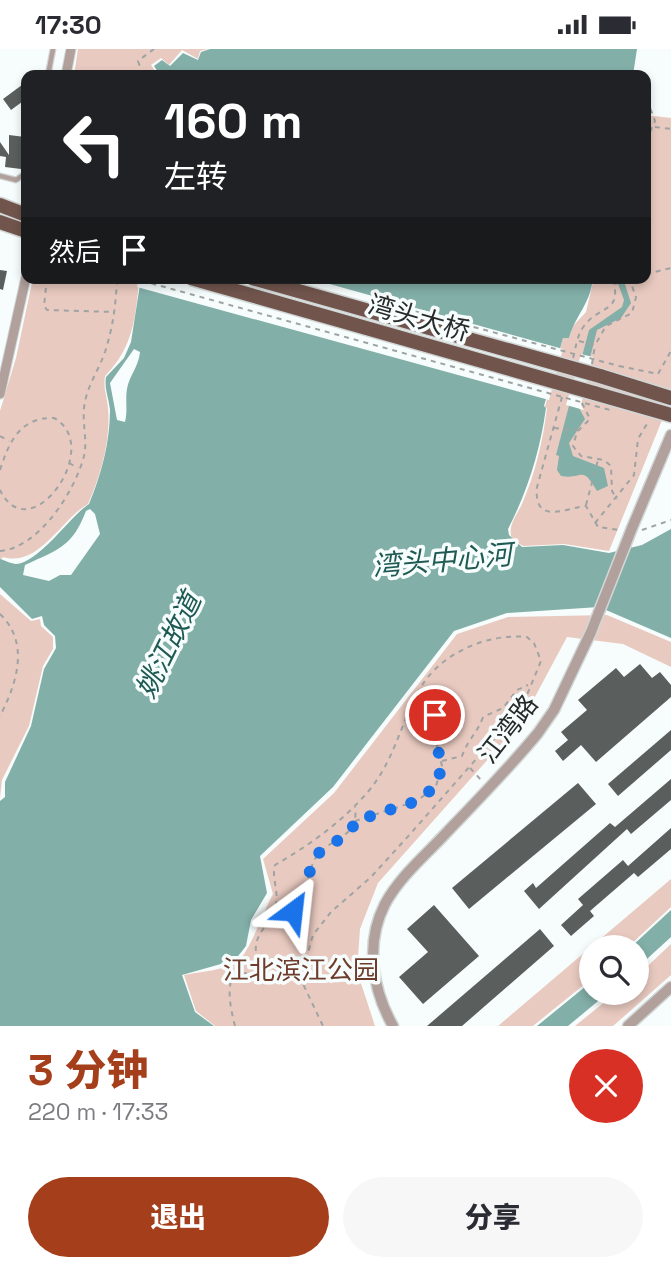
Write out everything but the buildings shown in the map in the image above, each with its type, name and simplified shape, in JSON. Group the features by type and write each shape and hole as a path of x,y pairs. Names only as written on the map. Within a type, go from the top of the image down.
{"main road":[{"path":"0,205 21,214"},
{"name":"湾头大桥","path":"211,284 590,400 671,415"},
{"name":"湾头大桥","path":"273,284 671,398"}],"street":[{"path":"67,70 71,49"},
{"path":"0,394 24,284"},
{"name":"江湾路","path":"393,1026 380,1003 372,968 376,935 385,904 407,874 489,789 546,721 590,632 630,529 671,435"},
{"path":"628,1026 671,987"}],"lane":[{"path":"49,70 53,49"},
{"path":"0,176 16,180 21,176"}],"path":[{"path":"141,70 138,61 154,49"},
{"path":"651,108 654,127 651,132"},
{"path":"654,127 671,129"},
{"path":"651,273 671,268"},
{"path":"46,284 44,306 47,310 116,312"},
{"path":"0,551 13,550 54,518 74,481 85,453 85,400 105,353 116,312 117,284"},
{"path":"155,284 590,400 590,419 578,430 573,443 581,456 611,466 612,491 617,499"},
{"path":"571,366 585,324 613,303 616,295 615,284"},
{"path":"595,376 594,345 600,331 635,309 636,297 631,284"},
{"path":"375,300 619,366 659,374 671,351"},
{"path":"578,341 594,345"},
{"path":"564,391 537,487 538,499 545,508 555,513 586,506"},
{"path":"0,470 10,442 27,424 54,418 71,437 64,477 46,502 27,510 10,505 0,490"},
{"path":"595,523 617,499 637,468 638,439 649,423 646,419"},
{"path":"554,428 578,430"},
{"path":"0,436 10,442"},
{"path":"0,451 5,456"},
{"path":"597,461 586,506 595,523 607,530 645,530 671,520"},
{"path":"68,464 79,468"},
{"path":"64,477 74,481"},
{"path":"0,614 14,633 19,654 14,683 0,716"},
{"path":"235,1026 229,1002 230,982 232,977 246,973 257,958 258,933 271,918 277,905 275,865 320,835 354,806 385,767 418,692 443,662 465,648 485,640 516,636 527,638 539,653 538,670 529,685 528,697 522,707 371,877 331,912 313,935 306,960 304,986 323,1026"},
{"path":"441,761 462,756 467,740 479,728 483,717 503,708 517,690 529,685"},
{"path":"355,821 401,807 428,794 436,786 441,761 436,742 435,715 418,692"},
{"path":"469,767 489,789"},
{"path":"271,918 285,915 300,903 306,894 314,861 328,846 350,832 355,821 354,806"}],"green space":[{"path":"78,49 208,49 200,51 198,59 182,50 169,65 161,58 151,65 154,70 75,70"},
{"path":"651,116 671,118 671,398 609,551 564,544 523,546 512,539 513,521 527,493 538,457 547,408 545,407 563,338 569,338 573,326 586,312 593,284 651,284"},
{"path":"32,284 138,284 134,319 127,343 105,376 108,408 106,446 88,504 39,549 16,558 3,557 0,561 0,411 16,358"},
{"path":"0,594 31,621 40,619 41,626 53,637 53,649 43,666 29,726 2,780 0,798"},
{"name":"江北滨江公园","path":"607,615 671,642 671,667 623,644 567,637 522,721 378,883 360,929 357,971 375,1026 215,1026 196,1011 184,975 226,967 242,957 273,894 263,859 334,793 457,634 508,617"},
{"path":"671,879 671,907 641,935 605,935"},
{"path":"671,944 671,975 649,994 649,965"},
{"path":"579,957 579,989 533,1026 498,1026"},
{"path":"601,1005 637,1005 613,1026 575,1026"}],"water":[{"path":"210,49 637,49 634,70 157,70 154,66 162,60 170,66 183,53 198,60 201,52"},
{"path":"140,284 592,284 586,303 569,338 563,338 544,406 546,408 537,455 522,500 508,529 509,535 522,547 563,545 609,553 642,545 671,529 671,638 599,607 507,613 454,631 333,787 260,856 267,893 251,920 246,946 235,960 182,975 195,1012 214,1026 0,1026 0,801 5,797 5,782 31,726 44,669 56,648 55,636 44,625 42,616 32,619 0,587 0,559 16,564 25,562 44,548 89,504 107,447 110,410 106,377 124,358 131,342","holes":["134,349 140,352 127,389 125,422 117,420 110,383","90,509 95,514 100,534 71,575 60,575 49,581 23,575 25,565 70,540 86,511"]},
{"path":"618,284 625,284 631,303 621,318 597,330 578,406 585,419 569,443 573,456 604,468 608,486 597,491 585,475 561,476 557,470 559,456 556,455 589,330 622,307 624,300"},
{"path":"671,910 671,937 649,957 649,935 644,935"},
{"path":"579,992 579,1005 593,1005 568,1026 537,1026"}],"pier":[{"path":"137,284 330,284 563,349 549,400 137,287"},
{"path":"581,354 593,357 581,405 584,410 566,405"}],"route":[{"path":"293,911 306,894 314,861 319,853 350,832 355,821 417,801 436,786 442,766 436,742 435,715"}],"water label":[{"name":"湾头中心河","path":"442,560"},
{"name":"姚江故道","path":"168,645"}]}
